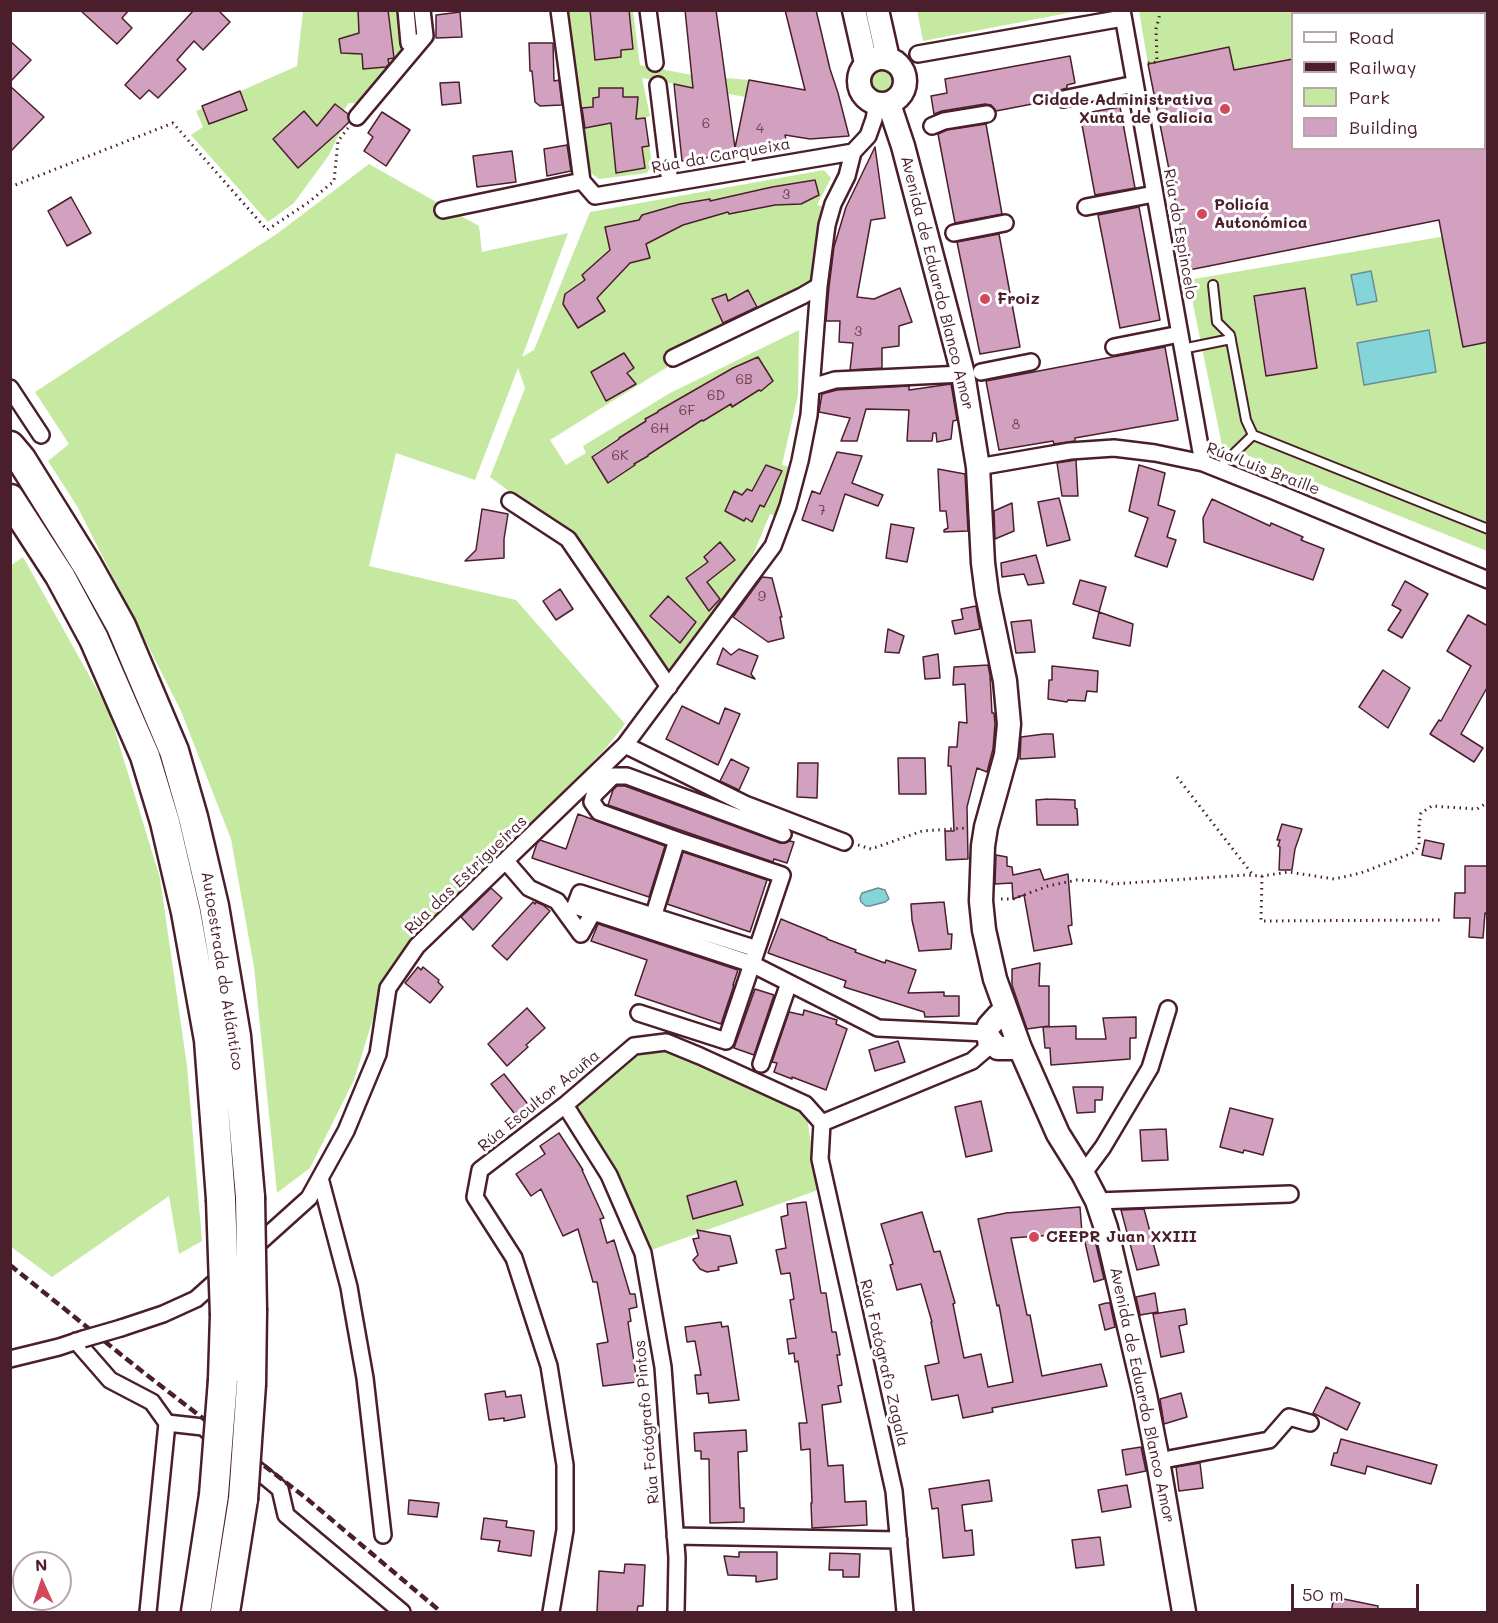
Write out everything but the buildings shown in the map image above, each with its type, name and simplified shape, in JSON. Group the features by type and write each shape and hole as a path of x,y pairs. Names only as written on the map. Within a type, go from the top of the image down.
{"highway":[{"name":"Autoestrada do Atlántico","path":"10,446 21,459 87,565 121,626 174,751 193,817 214,906 236,1036 250,1197 252,1311 251,1384 243,1499 225,1612"},
{"name":"Autoestrada do Atlántico","path":"10,499 60,576 94,639 145,756 165,822 186,912 209,1040 221,1198 225,1315 223,1380 214,1495 196,1612"}],"street":[{"path":"406,10 409,43"},
{"path":"357,117 425,36 422,10"},
{"path":"443,210 582,182 559,10"},
{"path":"648,10 655,63"},
{"path":"854,10 877,61"},
{"path":"877,61 878,10"},
{"path":"918,54 1123,14"},
{"name":"Rúa do Espincelo","path":"1123,14 1203,463"},
{"path":"877,61 895,62 900,67 905,81 904,88 901,95 883,104 871,102 860,91 858,84 861,69 877,61"},
{"path":"1063,99 1136,84"},
{"path":"658,86 670,183"},
{"name":"Rúa das Estrigueiras","path":"10,1359 121,1328 163,1314 196,1299 309,1198 346,1131 378,1054 388,988 417,946 625,745 773,546 788,506 809,415 819,286 827,225 854,152 868,136 883,104"},
{"name":"Avenida de Eduardo Blanco Amor","path":"883,104 903,146 972,373 983,563 1005,681 1009,724 1006,755 986,827 981,872 984,930 995,979 1020,1048 1058,1134 1083,1174 1106,1228 1145,1395 1184,1612"},
{"path":"932,126 944,121 987,114"},
{"name":"Rúa da Carqueixa","path":"582,182 595,196 854,152"},
{"path":"1086,207 1154,194"},
{"path":"954,233 1005,223"},
{"path":"673,358 819,286"},
{"path":"1114,347 1181,342"},
{"path":"812,387 835,380 972,373 1031,362"},
{"path":"10,388 41,435"},
{"name":"Rúa Luis Braille","path":"978,467 1070,451 1114,448 1155,453 1203,463 1488,580"},
{"path":"510,501 568,538 669,687"},
{"path":"625,745 745,804 844,842"},
{"path":"639,1013 726,1041 782,875 599,812 592,802 594,795 613,776 627,776 783,834"},
{"path":"652,923 677,840"},
{"path":"507,859 510,866 530,888 557,901 581,934 593,912"},
{"path":"757,949 652,923 593,912 575,906 580,893 652,923 752,964 878,1028 986,1033"},
{"path":"761,1064 789,983"},
{"path":"1083,1174 1103,1147 1150,1068 1168,1008"},
{"path":"822,1123 972,1061 986,1049 986,1033 989,1026 998,1016 1007,1015"},
{"path":"986,1033 998,1048 1020,1048"},
{"name":"Rúa Escultor Acuña","path":"551,1612 565,1530 565,1465 549,1366 514,1258 475,1197 480,1170 565,1105 634,1046 666,1042 805,1104 822,1123"},
{"name":"Rúa Fotógrafo Pintos","path":"565,1105 609,1175 643,1253 663,1367 677,1558 676,1612"},
{"name":"Rúa Fotógrafo Zagala","path":"822,1123 820,1159 894,1491 905,1612"},
{"path":"320,1178 349,1287 365,1378 383,1535"},
{"path":"1096,1201 1290,1194"},
{"path":"80,1340 110,1380 152,1402 167,1423 148,1612"},
{"path":"1158,1461 1269,1440 1289,1417 1310,1423"},
{"path":"167,1423 203,1427 280,1489 286,1515 402,1612"},
{"path":"675,1536 899,1540"}],"lane":[{"path":"1213,285 1217,322 1230,335 1246,420 1253,435 1488,529"},
{"path":"1181,342 1231,339"},
{"path":"1219,468 1253,435"}],"path":[{"path":"1132,66 1157,62 1156,29 1161,10"},
{"path":"10,187 173,123 267,230 309,202 334,181 338,141 357,117"},
{"path":"1177,777 1254,876"},
{"path":"981,901 1013,899 1048,886 1077,880 1103,881 1113,884 1262,876 1289,872 1334,879 1361,873 1415,852 1419,845 1421,813 1432,806 1478,809 1488,802"},
{"path":"1488,817 1488,825"},
{"path":"844,842 871,849 922,831 986,827"},
{"path":"1262,876 1261,921 1440,920"}],"green space":[{"path":"917,10 1078,10 1078,11 923,41"},
{"path":"1464,10 1465,12 1291,12 1291,59 1234,70 1229,47 1148,64 1139,11"},
{"path":"303,11 397,11 403,55 361,104 349,103 343,111 340,132 329,155 294,203 268,222 191,135 203,127 196,111 297,66"},
{"path":"565,11 633,11 640,65 692,75 749,80 745,97 642,78 650,116 645,118 652,164 647,173 599,179 588,171"},
{"path":"882,70 890,73 893,81 890,89 882,92 874,89 871,81 874,73"},
{"path":"369,164 479,226 482,252 568,233 522,357 534,350 590,212 824,170 831,178 817,205 825,207 811,285 727,332 665,357 669,366 550,440 566,465 586,453 583,446 670,393 799,330 798,395 782,465 798,469 783,519 770,514 752,557 676,670 669,671 579,543 490,477 525,388 518,368 475,480 396,453 369,566 516,600 625,724 606,748 386,977 354,1080 310,1168 277,1193 254,967 231,839 181,711 77,506 48,461 69,444 35,392 278,233"},
{"path":"1487,229 1487,551 1222,445 1188,280"},
{"path":"23,557 109,711 160,878 187,1066 202,1241 179,1254 169,1196 52,1277 10,1246 10,566"},
{"path":"666,1042 805,1104 818,1190 643,1253 565,1105 634,1046"}],"water":[{"path":"1371,271 1377,301 1357,305 1351,275"},
{"path":"1429,330 1436,372 1364,385 1357,343"},
{"path":"878,888 885,890 889,899 870,906 861,902 862,893"}],"railway":[{"path":"10,1265 134,1365 306,1498 441,1612"}],"place":[{"name":"Cidade Administrativa Xunta de Galicia","path":"1225,109"},
{"name":"Policía Autonómica","path":"1202,214"},
{"name":"Froiz","path":"985,299"},
{"name":"CEEPR Juan XXIII","path":"1034,1237"}]}
